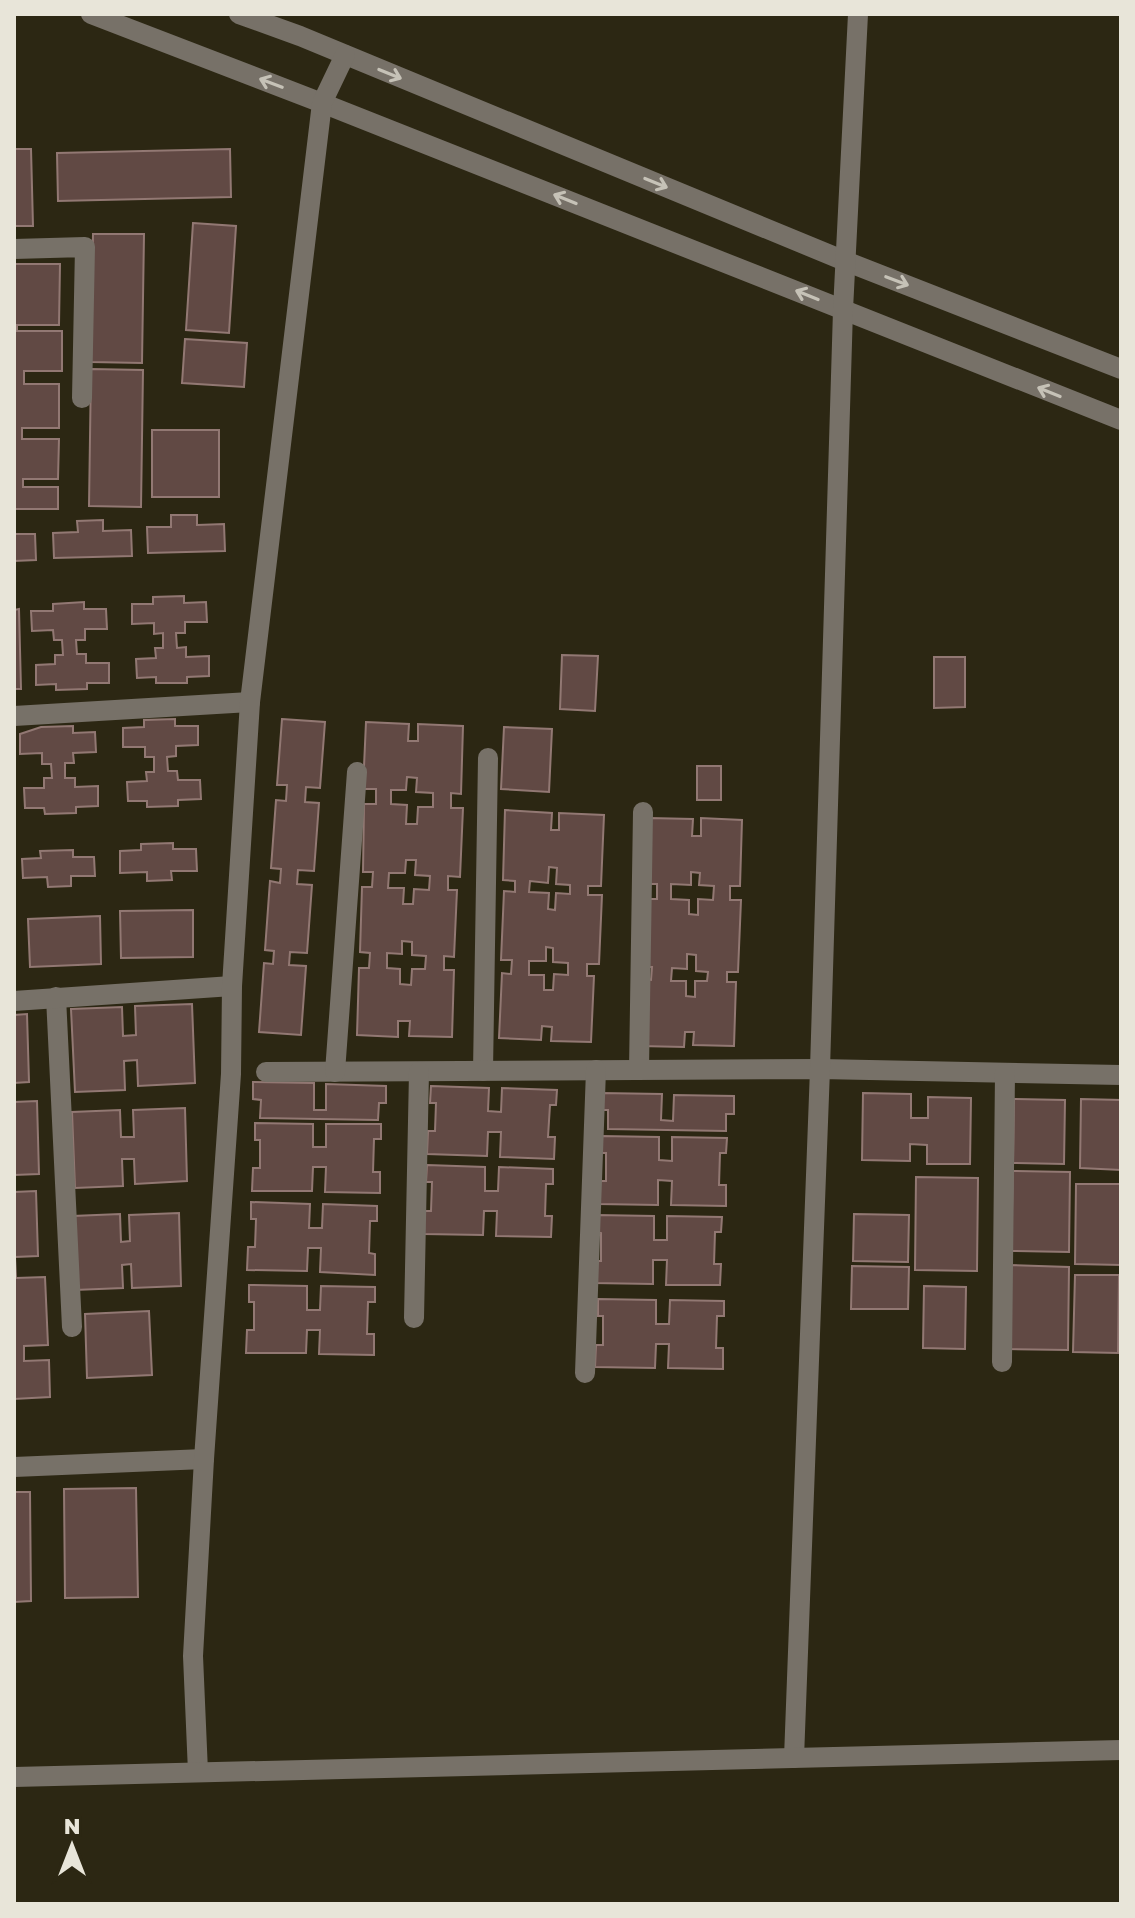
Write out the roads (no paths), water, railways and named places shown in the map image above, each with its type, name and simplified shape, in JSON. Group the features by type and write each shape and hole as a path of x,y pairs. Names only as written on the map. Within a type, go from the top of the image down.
{"street":[{"path":"91,14 1121,420"},
{"path":"239,14 845,261 1121,369"},
{"path":"794,1758 820,1069 843,310 858,14"},
{"path":"198,1772 193,1656 231,1074 232,986 250,702 322,103 345,55"},
{"path":"14,249 85,247 82,398"},
{"path":"14,716 250,702"},
{"path":"483,1071 488,758"},
{"path":"335,1072 357,772"},
{"path":"639,1070 643,812"},
{"path":"14,1001 232,986"},
{"path":"56,997 72,1327"},
{"path":"266,1072 820,1069 1121,1075"},
{"path":"585,1373 596,1070"},
{"path":"414,1318 419,1072"},
{"path":"1002,1362 1005,1073"},
{"path":"14,1467 204,1459"},
{"path":"14,1777 1121,1750"}]}
